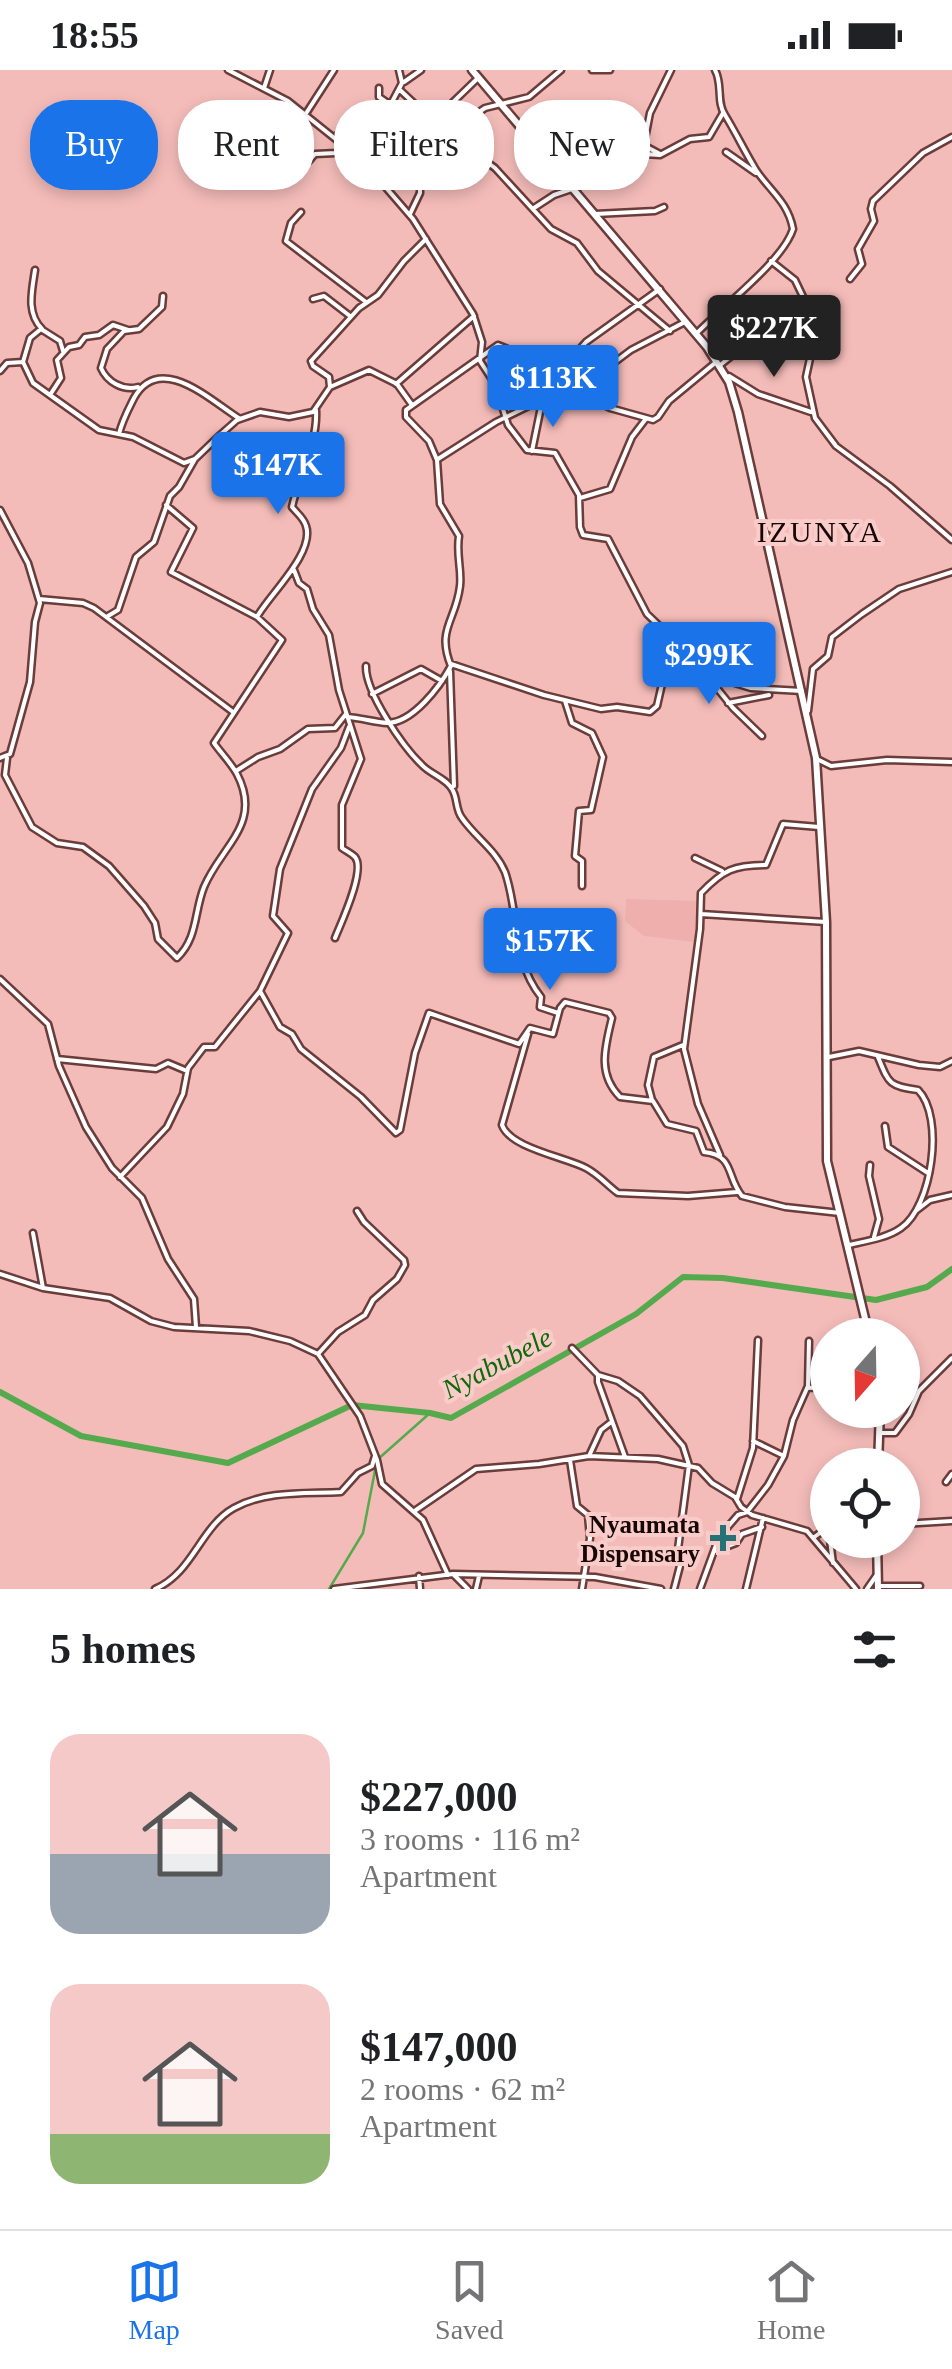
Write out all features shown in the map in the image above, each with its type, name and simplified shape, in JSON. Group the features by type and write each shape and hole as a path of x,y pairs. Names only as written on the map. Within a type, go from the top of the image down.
{"street":[{"path":"228,70 286,100"},
{"path":"264,88 270,70"},
{"path":"314,101 334,70"},
{"path":"399,70 401,86 411,100"},
{"path":"395,100 401,86 421,70"},
{"path":"472,70 514,118"},
{"path":"494,106 529,96 561,70"},
{"path":"592,70 610,70"},
{"path":"650,114 672,70"},
{"path":"715,70 723,113 760,176"},
{"path":"455,100 478,77"},
{"path":"379,88 378,96 384,100"},
{"path":"650,154 660,154 692,138 709,137 723,113"},
{"path":"314,122 334,136"},
{"path":"850,279 862,264 858,248 874,221 873,201 923,152 952,138"},
{"path":"650,149 660,154"},
{"path":"696,334 786,245 793,228 784,202 760,176 726,152"},
{"path":"494,167 550,228 577,243 598,271 670,331"},
{"path":"387,190 410,215 474,316 482,342 479,358 495,384 504,418 524,448 555,454 580,498 584,535 608,539 643,608 703,668 725,680 769,692 802,691"},
{"path":"410,215 420,190"},
{"path":"534,208 554,195 574,190 696,334 720,367 738,412 816,758 826,922 827,1161 865,1318"},
{"path":"594,214 656,211 664,207"},
{"path":"301,212 286,241 366,302"},
{"path":"330,387 329,376 311,361 351,316 378,295 426,239"},
{"path":"771,261 794,278 814,317 817,333 806,378 811,412 836,446 952,540"},
{"path":"35,270 34,320 60,341 63,352"},
{"path":"437,460 504,418 542,400 561,383 586,342 660,289"},
{"path":"314,299 321,295 351,316"},
{"path":"49,396 60,380 56,364 69,346 99,335 113,324 128,330 139,329 162,306 163,296"},
{"path":"331,312 342,310"},
{"path":"396,384 474,316"},
{"path":"558,1013 540,1008 542,999 530,981 517,946 514,909 505,874 494,853 461,817 454,791 448,686 451,666 443,645 460,584 456,552 459,536 440,504 437,460 430,441 406,417 406,410 498,345 534,359 574,356 594,367 610,365 686,321"},
{"path":"42,329 30,338 24,362 32,384 99,430 136,439 184,463 196,459"},
{"path":"128,330 107,350 100,368 108,379 131,388 156,378 173,379 200,391 240,419"},
{"path":"561,383 610,408 645,420 658,417 670,400 720,367 748,342 811,353"},
{"path":"0,371 8,363 24,362"},
{"path":"570,368 588,364"},
{"path":"720,367 758,394 811,412"},
{"path":"108,616 118,610 136,557 154,542 166,506 196,459 240,419 260,412 290,417 309,414 316,410 330,387 369,370 396,384 412,405"},
{"path":"118,436 142,386"},
{"path":"532,451 542,400"},
{"path":"257,617 294,570 308,534 305,522 292,506 317,424 316,410"},
{"path":"580,498 610,490 632,437 645,420"},
{"path":"0,510 21,547 39,599 27,696 3,763 32,827 57,843 87,849 109,866 144,906 158,928 158,940 178,958 191,942 204,887 244,817 245,796 236,771 214,744 282,641 257,617 171,572 193,528 166,506"},
{"path":"294,570 299,583 308,588 313,609 329,634 336,679 361,759 342,805 341,844 358,865 353,892 335,938"},
{"path":"808,722 813,669 828,656 832,638 899,589 952,572"},
{"path":"39,599 86,604 108,616 233,712"},
{"path":"451,666 462,665 498,682 601,709 652,712 657,706 673,638"},
{"path":"666,662 703,674 762,736"},
{"path":"366,666 366,682 403,745 454,791"},
{"path":"347,715 392,723 404,718 442,681 451,666"},
{"path":"372,694 421,670 442,681"},
{"path":"728,704 768,695"},
{"path":"565,700 572,723 592,734 603,756 591,809 579,813 575,858 582,862 582,886"},
{"path":"236,771 280,749 304,731 335,728 347,715"},
{"path":"120,1177 166,1127 183,1094 187,1071 204,1048 220,1042 260,991 288,935 273,912 287,850 316,781 343,744 350,727"},
{"path":"816,758 831,766 887,760 952,762"},
{"path":"738,1192 698,1104 684,1044 701,893 714,877 725,872 748,864 766,865 783,824 819,827"},
{"path":"695,858 725,872"},
{"path":"700,914 826,922"},
{"path":"0,979 48,1024 57,1059 86,1127 120,1177 142,1198 168,1260 196,1303 196,1327"},
{"path":"260,991 280,1027 292,1034 300,1050 361,1097 394,1133 400,1130 414,1054 428,1013 517,1044 528,1029"},
{"path":"528,1029 553,1034 558,1013 566,1002 612,1015 605,1076 624,1098 653,1101"},
{"path":"528,1029 502,1126 511,1138 577,1164 618,1193 688,1196 738,1192 765,1203 840,1212"},
{"path":"684,1044 654,1057 648,1084 653,1101 668,1124 696,1131 704,1152 720,1154"},
{"path":"829,1057 860,1050 878,1057 940,1067 952,1061"},
{"path":"878,1057 889,1082 918,1090 926,1099 933,1122 932,1158 917,1210"},
{"path":"57,1059 156,1068 169,1063 187,1071"},
{"path":"885,1126 888,1147 928,1173"},
{"path":"870,1164 879,1219 874,1240"},
{"path":"849,1245 900,1229 930,1200 952,1195"},
{"path":"318,1354 338,1332 365,1315 373,1300 393,1284 405,1265 358,1211"},
{"path":"33,1233 42,1288"},
{"path":"0,1274 42,1288 110,1298 143,1319 174,1327 224,1327 276,1336 318,1354 360,1416 382,1484 426,1525 451,1575 468,1589"},
{"path":"737,1499 754,1441 758,1340"},
{"path":"700,1589 722,1534 768,1486 784,1456 793,1420 807,1388 809,1341"},
{"path":"572,1348 598,1375 618,1381 640,1396 684,1446 688,1465 674,1589"},
{"path":"880,1433 895,1433 921,1388 952,1358"},
{"path":"598,1375 626,1457"},
{"path":"589,1456 602,1430 612,1422"},
{"path":"879,1448 880,1428"},
{"path":"754,1441 784,1456"},
{"path":"155,1589 172,1583 218,1522 232,1510 290,1493 340,1492 358,1473 372,1466 375,1456"},
{"path":"414,1512 472,1470 589,1456 626,1457 698,1468 747,1512 796,1526 810,1536"},
{"path":"570,1460 576,1506 588,1515 590,1530 582,1589"},
{"path":"946,1482 952,1474"},
{"path":"746,1589 763,1518"},
{"path":"920,1523 952,1521"},
{"path":"714,1552 736,1543 742,1534 762,1527"},
{"path":"829,1558 856,1589"},
{"path":"832,1558 833,1563"},
{"path":"877,1558 878,1587 920,1586"},
{"path":"867,1589 878,1574"},
{"path":"334,1589 451,1575 608,1579 661,1589"},
{"path":"418,1576 420,1589"},
{"path":"476,1589 478,1576"}],"shaded area":[{"path":"626,899 697,901 695,942 644,936 625,921"}],"waterway":[{"name":"Nyabubele","path":"0,1392 81,1436 228,1463 352,1405 451,1418 636,1314 683,1277 723,1278 876,1300 927,1287 952,1269"},
{"path":"329,1589 363,1533 377,1460 430,1413"}],"place":[{"name":"Nyaumata Dispensary","path":"723,1538"}],"district":[{"name":"IZUNYA","path":"820,531"}]}
